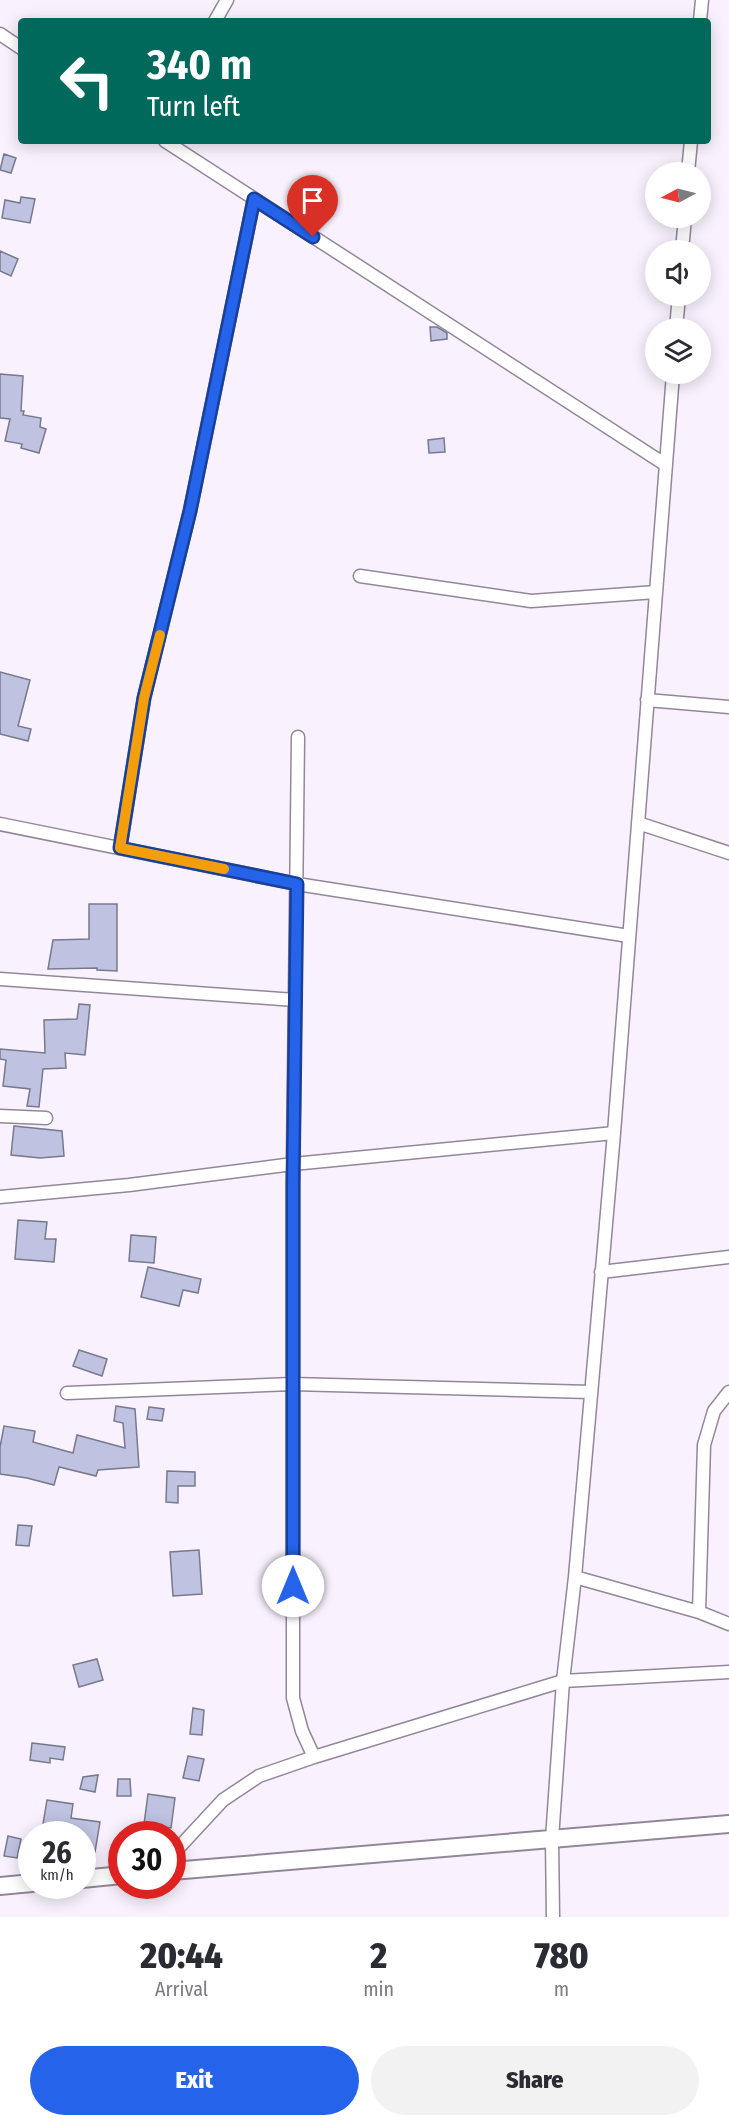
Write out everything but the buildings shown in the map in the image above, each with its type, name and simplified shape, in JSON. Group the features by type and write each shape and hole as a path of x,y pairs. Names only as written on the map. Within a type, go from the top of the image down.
{"street":[{"path":"218,18 227,0"},
{"path":"700,18 702,0"},
{"path":"0,34 18,46"},
{"path":"170,144 666,465"},
{"path":"689,162 691,144"},
{"path":"120,848 144,698 190,511 254,199"},
{"path":"553,1917 552,1839 563,1680 575,1576 614,1133 672,384"},
{"path":"360,576 531,602 656,592"},
{"path":"647,700 729,707"},
{"path":"298,737 293,1164 293,1698 302,1731 314,1757"},
{"path":"638,823 729,853"},
{"path":"0,824 297,884 629,936"},
{"path":"0,979 296,1000"},
{"path":"0,1116 46,1119"},
{"path":"0,1197 129,1185 293,1164 614,1133"},
{"path":"601,1272 729,1257"},
{"path":"67,1393 292,1384 590,1392"},
{"path":"699,1612 704,1445 714,1411 729,1392"},
{"path":"575,1576 699,1612 729,1624"},
{"path":"186,1840 223,1800 259,1776 563,1680 729,1672"},
{"path":"186,1870 729,1824"},
{"path":"0,1886 18,1884"}],"slow traffic":[{"path":"160,635 144,698 120,848 224,869"}],"route":[{"path":"293,1586 293,1186 297,884 120,848 144,698 190,511 254,199 313,237"}]}
